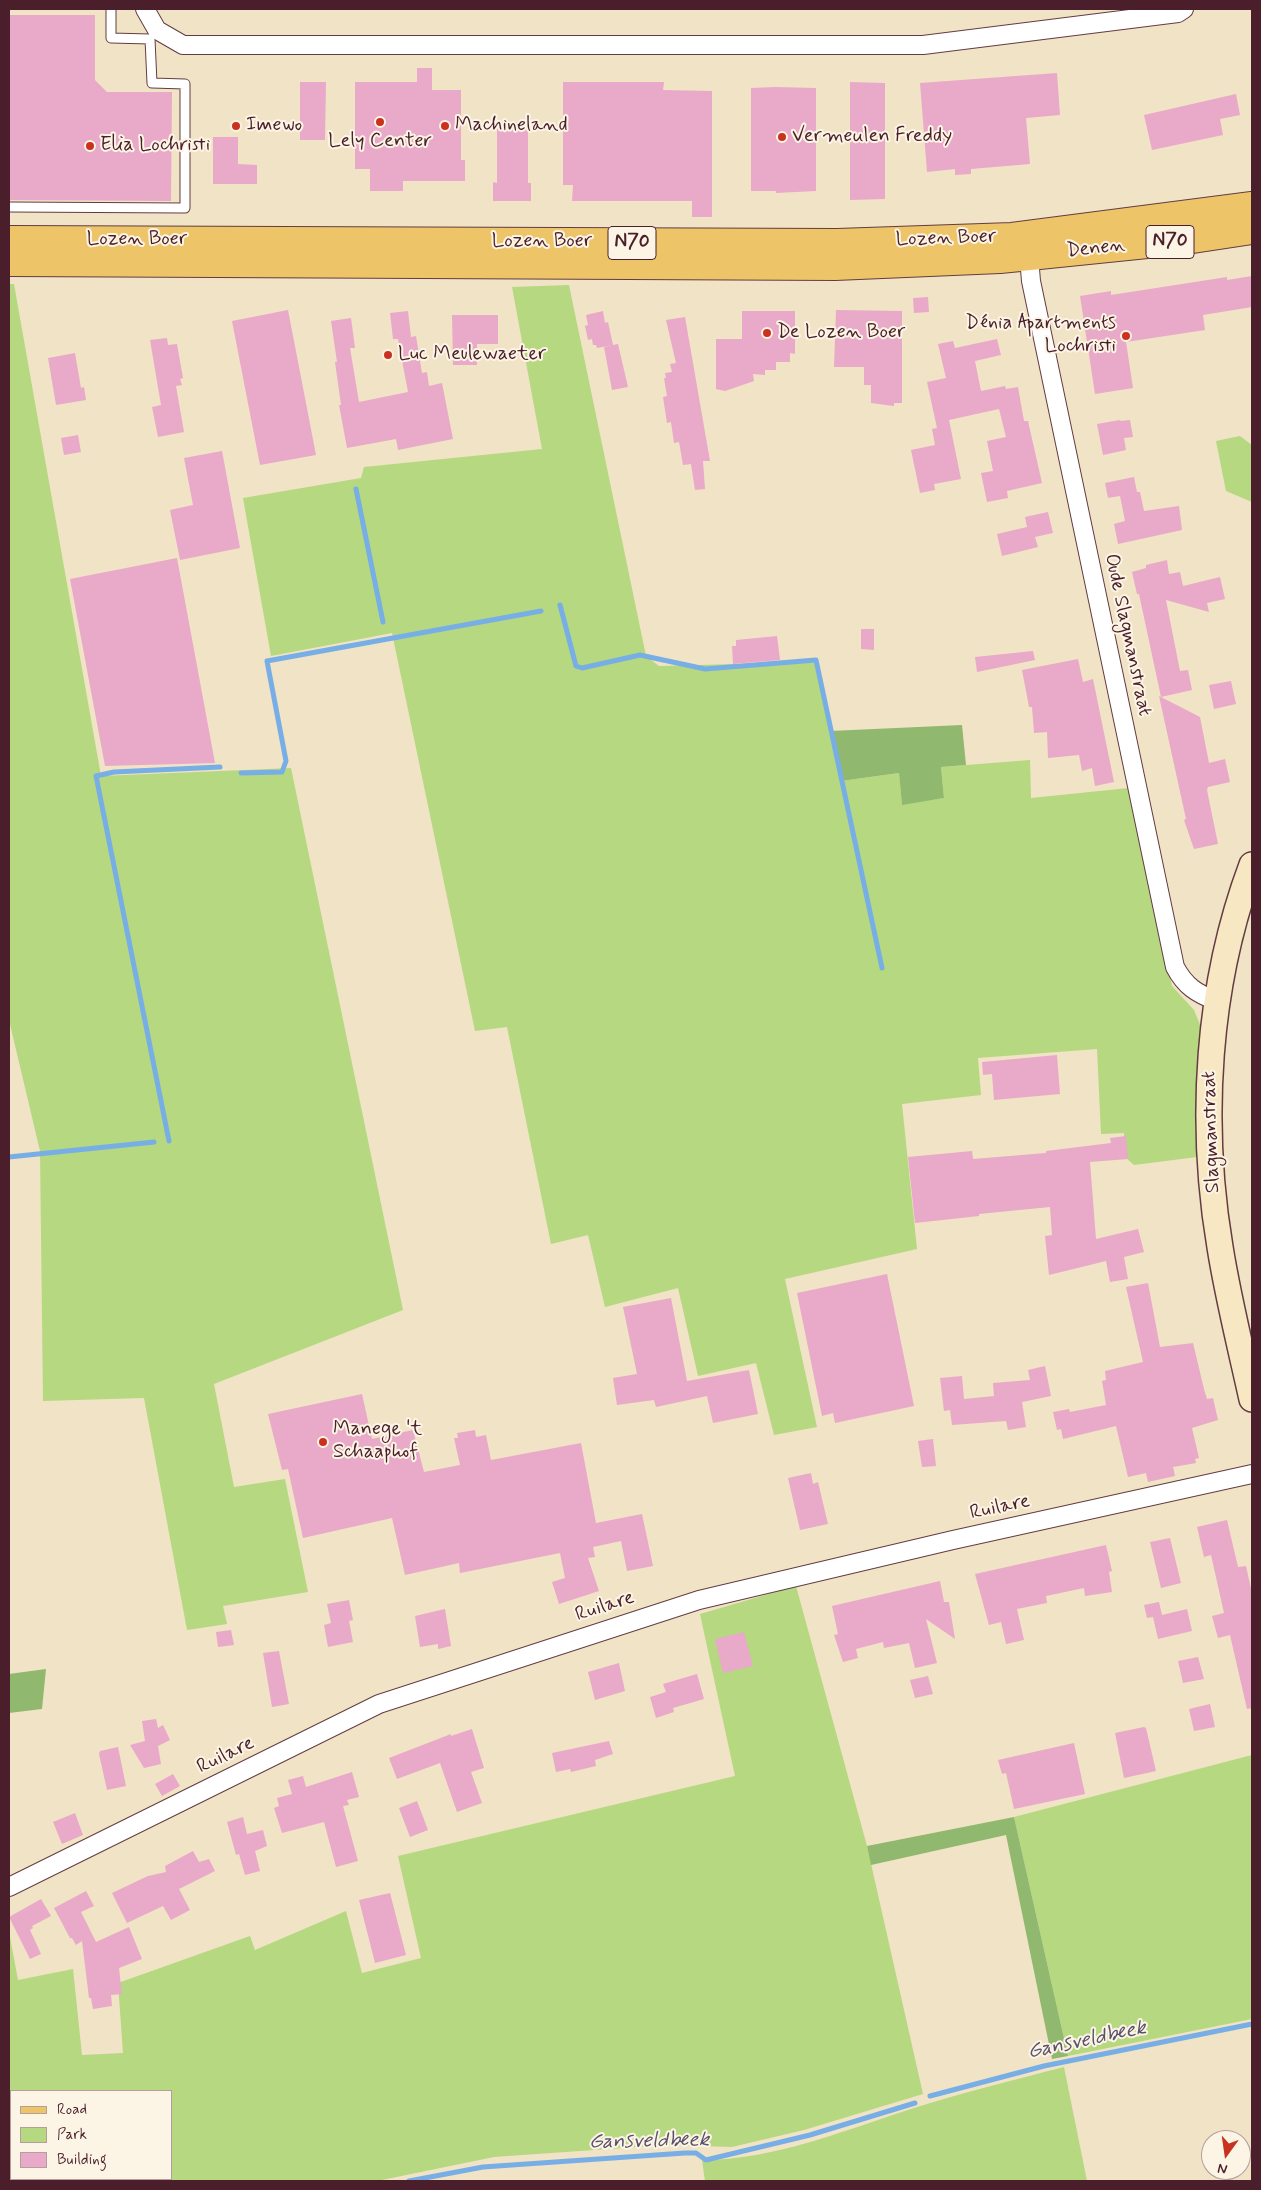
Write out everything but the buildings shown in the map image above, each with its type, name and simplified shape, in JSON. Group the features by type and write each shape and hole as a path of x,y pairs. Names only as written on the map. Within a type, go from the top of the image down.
{"main road":[{"name":"Lozen Boer","path":"9,240 837,243 1012,237 1252,206"},
{"name":"Denen","path":"1029,256 1186,240 1252,230"},
{"name":"Lozen Boer","path":"9,262 835,266 1029,256"},
{"name":"Slagmanstraat","path":"1252,865 1233,930 1217,1001 1209,1088 1214,1205 1230,1301 1252,1399"}],"street":[{"path":"145,9 154,34 183,45 923,45 1178,12 1184,9"},
{"name":"Oude Slagmanstraat","path":"1029,256 1031,281 1176,967 1189,987 1201,996 1217,1001"},
{"name":"Ruilare","path":"9,1887 388,1701 699,1600 953,1540 1252,1474"}],"lane":[{"path":"9,207 185,208 186,84 152,83 154,34 111,38 111,9"}],"green space":[{"path":"9,284 14,284 101,776 291,768 403,1310 214,1384 234,1487 285,1479 308,1592 223,1606 227,1624 187,1630 144,1398 43,1401 40,1151 9,1020"},
{"path":"569,285 646,656 659,666 815,662 841,781 899,773 902,804 944,798 941,767 1030,760 1031,798 1129,788 1172,986 1194,1010 1201,1027 1196,1085 1197,1157 1134,1165 1125,1157 1124,1133 1101,1134 1097,1049 978,1058 981,1095 902,1104 917,1249 785,1279 817,1427 774,1435 756,1363 698,1376 678,1288 605,1307 588,1235 551,1244 507,1027 475,1031 392,633 271,656 243,498 361,478 364,467 542,449 512,287"},
{"path":"1240,436 1252,445 1252,502 1226,491 1216,441"},
{"path":"962,725 966,765 941,767 944,798 902,805 899,773 841,781 830,731"},
{"path":"796,1586 867,1846 923,2094 804,2130 732,2147 665,2145 494,2157 377,2181 9,2181 9,1932 18,1980 73,1969 82,2055 123,2053 118,1983 250,1936 255,1950 346,1911 362,1973 421,1958 398,1856 735,1776 700,1614"},
{"path":"46,1669 42,1709 9,1713 9,1674"},
{"path":"1252,1755 1252,2019 1068,2056 1014,1817"},
{"path":"1014,1817 1068,2056 1052,2059 1006,1835 871,1865 867,1846"},
{"path":"1064,2067 1087,2181 705,2181 702,2160 729,2159 783,2149 989,2086"}],"waterway":[{"path":"356,489 383,622"},
{"path":"560,605 576,666 582,668 640,655 705,669 816,660 882,968"},
{"path":"241,773 282,772 286,761 267,661 541,611"},
{"path":"169,1141 96,776 114,772 220,767"},
{"path":"9,1157 154,1142"},
{"name":"Gansveldbeek","path":"930,2096 1044,2066 1252,2024"},
{"name":"Gansveldbeek","path":"409,2181 483,2167 685,2153 696,2153 706,2160 810,2135 915,2103"}],"place":[{"name":"Lely Center","path":"380,122"},
{"name":"Imewo","path":"236,126"},
{"name":"Machineland","path":"445,126"},
{"name":"Vermeulen Freddy","path":"782,137"},
{"name":"Elia Lochristi","path":"90,146"},
{"name":"De Lozen Boer","path":"767,333"},
{"name":"Dénia Apartments Lochristi","path":"1126,336"},
{"name":"Luc Meulewaeter","path":"388,355"},
{"name":"Manege 't Schaaphof","path":"323,1442"}]}
